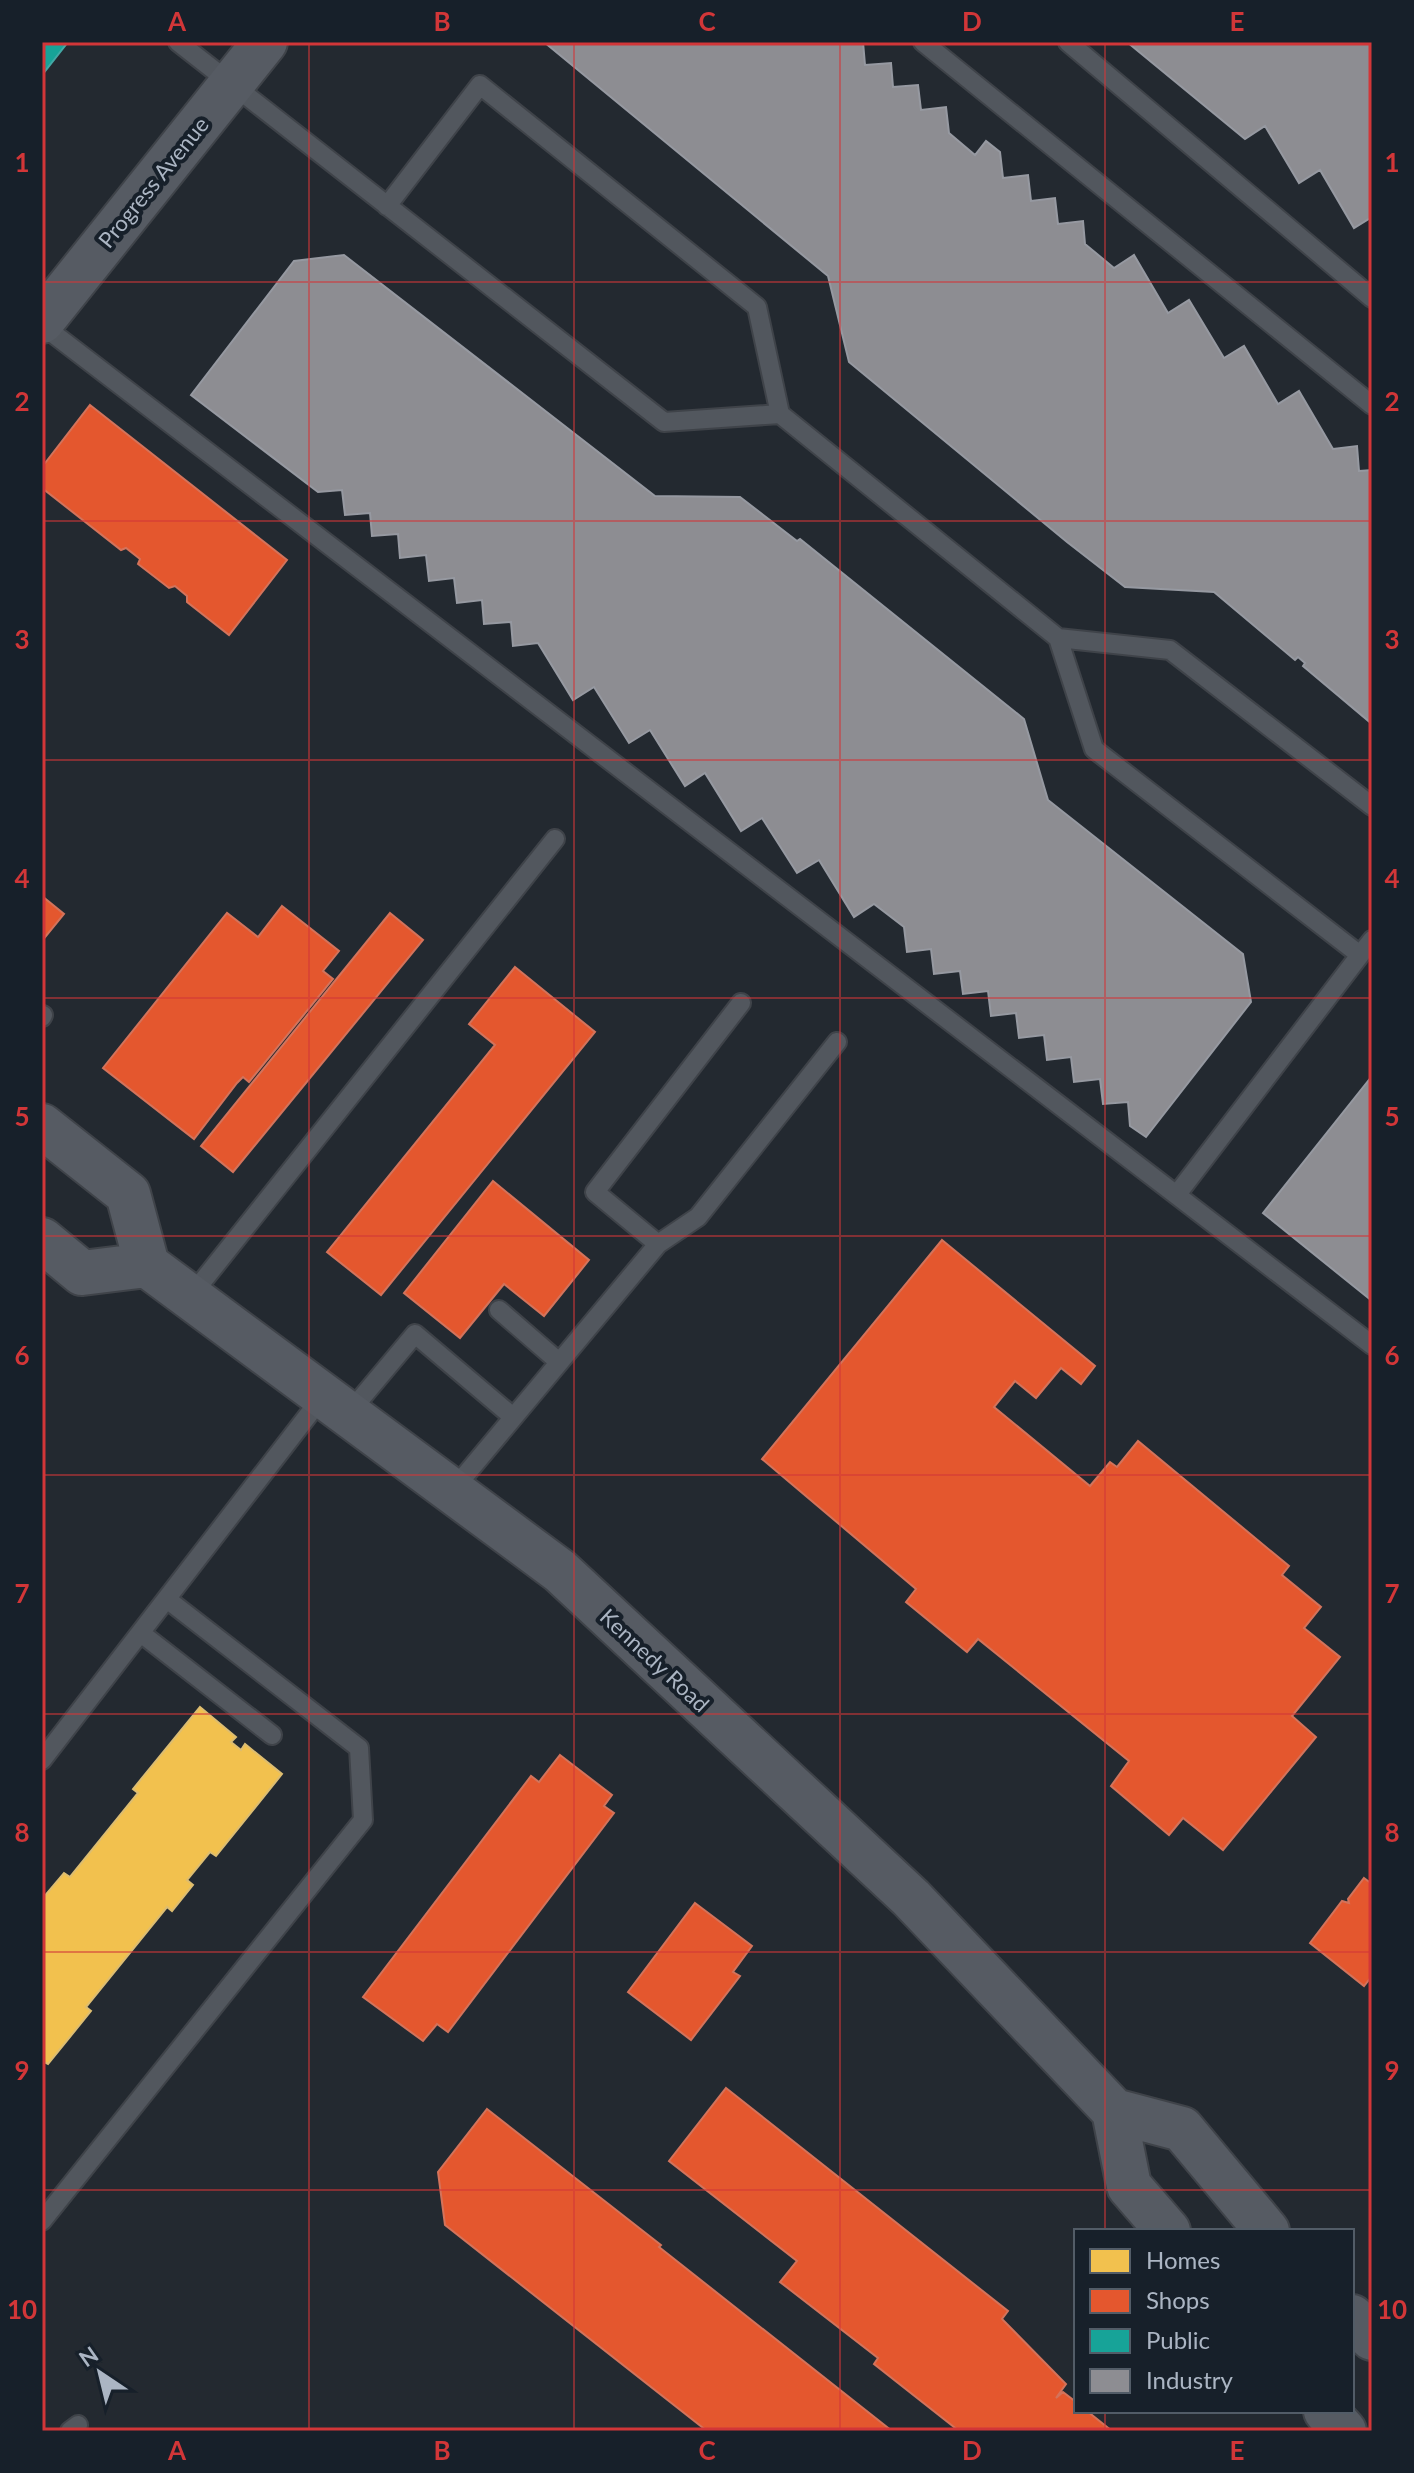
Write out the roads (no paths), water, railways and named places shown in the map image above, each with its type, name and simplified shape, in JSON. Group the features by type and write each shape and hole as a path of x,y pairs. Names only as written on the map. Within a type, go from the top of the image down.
{"main road":[{"name":"Progress Avenue","path":"42,323 265,42"},
{"path":"42,1126 128,1194 147,1265 82,1273 42,1240"},
{"name":"Kennedy Road","path":"147,1265 560,1571 911,1898 1114,2111"},
{"path":"1166,2229 1129,2186 1114,2111 1182,2129 1265,2229"},
{"path":"1354,2319 1372,2338"},
{"path":"1328,2413 1344,2431"}],"lane":[{"path":"178,42 664,422 780,414"},
{"path":"923,42 1372,405"},
{"path":"1068,42 1372,298"},
{"path":"387,206 480,85 757,307 780,414 1058,638 1170,650 1372,806"},
{"path":"42,323 1372,1345"},
{"path":"1058,638 1094,749 1366,948 1178,1193"},
{"path":"190,1297 555,839"},
{"path":"658,1244 595,1192 741,1003"},
{"path":"452,1491 658,1244 698,1217 837,1042"},
{"path":"499,1310 559,1362"},
{"path":"42,1760 168,1600 336,1405 415,1334 513,1417"},
{"path":"42,2221 363,1820 359,1748 168,1600"},
{"path":"142,1634 272,1735"}]}
